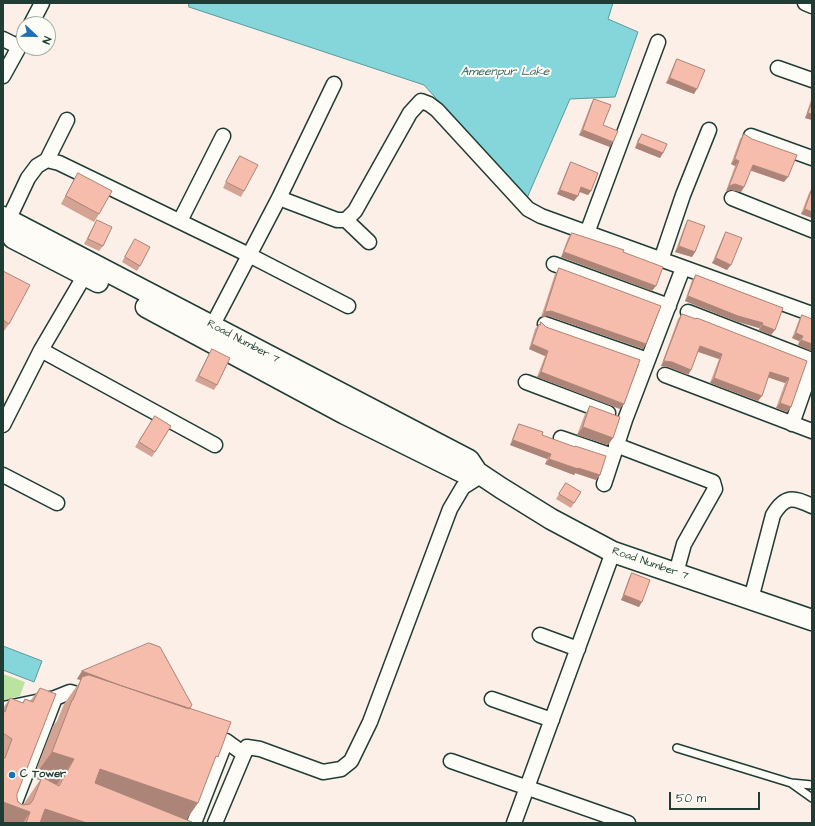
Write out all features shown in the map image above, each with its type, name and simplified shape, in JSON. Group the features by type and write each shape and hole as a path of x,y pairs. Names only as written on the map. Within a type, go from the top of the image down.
{"street":[{"path":"35,16 42,3"},
{"path":"805,3 812,6"},
{"path":"3,39 16,42"},
{"path":"587,233 658,42"},
{"path":"3,76 16,52"},
{"path":"778,68 812,80"},
{"path":"209,332 278,198 334,84"},
{"path":"346,220 355,211 410,113 421,101 429,104 437,110 528,209 541,216 812,314"},
{"path":"4,225 28,178 37,166 47,160 67,120"},
{"path":"661,260 683,195 710,130"},
{"path":"180,221 223,136"},
{"path":"751,136 812,158"},
{"path":"47,160 59,163 180,221 348,306"},
{"path":"278,198 337,220 346,220 370,242"},
{"path":"732,198 812,230"},
{"name":"Road Number 7","path":"4,225 286,373 469,460 480,474 551,519 613,552 812,620"},
{"path":"554,264 669,306"},
{"path":"604,484 614,450 683,268"},
{"path":"3,425 41,350 88,269"},
{"path":"688,312 812,360"},
{"path":"545,324 648,360"},
{"path":"41,350 215,446"},
{"path":"792,424 812,367"},
{"path":"665,375 812,431"},
{"path":"526,382 625,420"},
{"path":"561,438 614,450 713,482 715,490 684,544 676,573"},
{"path":"215,823 247,747 260,749 323,772 341,769 351,761 370,722 450,509 463,487 480,474"},
{"path":"3,475 57,503"},
{"path":"751,599 773,515 779,506 785,501 797,499 812,506"},
{"path":"514,823 613,552"},
{"path":"540,635 578,649"},
{"path":"3,709 55,698 70,692 100,701"},
{"path":"7,823 55,698"},
{"path":"492,699 552,720"},
{"path":"196,732 226,742 244,754"},
{"path":"194,823 226,742"},
{"path":"451,762 628,823"}],"lane":[{"path":"677,748 790,783 812,784"},
{"path":"790,783 812,798"}],"green space":[{"path":"3,674 25,682 20,696 3,700"}],"water":[{"name":"Ameenpur Lake","path":"189,3 613,3 608,19 638,32 615,97 570,99 527,198 424,85 189,7"},
{"path":"3,646 42,661 34,682 3,670"}],"building":[{"path":"677,59 705,70 697,89 670,78"},
{"path":"594,99 611,105 603,125 618,131 613,142 583,130"},
{"path":"812,102 812,114 808,113"},
{"path":"642,134 667,144 663,153 638,143"},
{"path":"744,134 752,139 797,155 788,177 753,165 744,187 735,184 729,186 739,161 735,159"},
{"path":"240,156 258,165 244,191 226,182"},
{"path":"571,162 598,173 591,191 581,187 578,196 560,190"},
{"path":"78,173 112,191 99,214 66,196"},
{"path":"812,189 812,212 805,209"},
{"path":"97,220 112,227 103,246 88,239"},
{"path":"688,220 705,226 695,252 679,246"},
{"path":"726,232 742,238 731,265 716,258"},
{"path":"572,233 624,250 623,252 663,267 656,286 564,252"},
{"path":"135,239 150,247 140,266 125,257"},
{"path":"559,268 661,306 646,344 551,311 545,312"},
{"path":"3,271 30,285 9,324 3,320"},
{"path":"696,275 783,308 775,330 762,325 763,323 738,316 688,296"},
{"path":"682,314 696,319 697,318 807,361 791,407 780,403 789,378 770,372 762,396 714,378 722,354 700,346 691,370 672,362 664,361"},
{"path":"802,315 812,319 812,344 801,340 803,336 796,333"},
{"path":"541,322 546,327 640,360 624,404 541,372 548,351 532,344"},
{"path":"212,349 230,358 217,385 199,376"},
{"path":"590,406 620,417 613,438 583,427"},
{"path":"155,416 171,426 155,452 139,442"},
{"path":"519,424 543,432 542,435 606,456 600,475 549,459 551,454 513,440"},
{"path":"566,483 581,492 574,503 559,494"},
{"path":"632,573 650,580 642,602 624,595"},
{"path":"149,643 160,647 192,705 189,709 82,671"},
{"path":"89,675 231,722 198,803 100,769 95,783 192,822 191,823 87,823 45,809 40,823 26,823 30,812 3,802 3,758 5,758 12,739 3,733 3,711 5,712 10,698 23,703 25,699 33,702 40,688 56,694 17,794 18,802 23,805 30,804 33,800 42,777 59,786 74,759 52,752 82,677"}],"place":[{"name":"C Tower","path":"12,775"}]}
